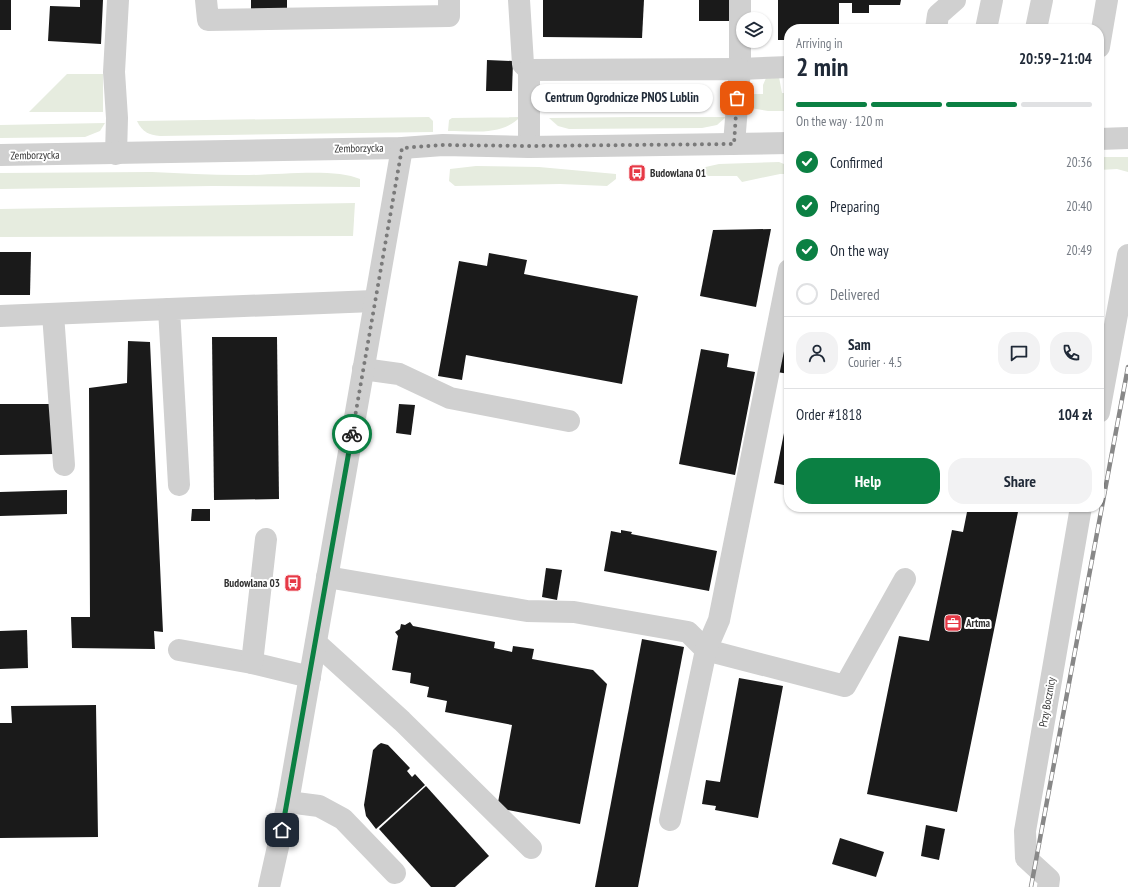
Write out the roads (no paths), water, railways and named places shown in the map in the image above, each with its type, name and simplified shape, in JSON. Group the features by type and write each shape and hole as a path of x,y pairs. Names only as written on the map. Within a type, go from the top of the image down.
{"street":[{"path":"116,154 117,118 114,72 118,0"},
{"path":"206,0 208,20 449,16 449,0"},
{"path":"519,0 523,64 529,70 529,146"},
{"path":"734,144 740,69 740,0"},
{"path":"937,24 938,15 955,0"},
{"path":"987,24 992,0"},
{"path":"1037,24 1042,0"},
{"path":"1103,24 1108,0"},
{"path":"529,70 740,69 784,67"},
{"path":"1104,139 1128,138"},
{"name":"Zemborzycka","path":"0,155 402,148 443,145 529,146 784,143"},
{"path":"269,887 288,802 374,300 402,148"},
{"path":"1104,385 1128,255"},
{"path":"670,820 706,650 719,620 784,295"},
{"path":"0,316 374,300"},
{"path":"169,309 179,485"},
{"path":"53,314 64,465"},
{"path":"363,369 399,374 450,398 569,420"},
{"name":"Przy Bocznicy","path":"1048,887 1049,880 1026,858 1025,831 1081,512"},
{"path":"252,663 266,539"},
{"path":"327,577 527,611 574,612 688,632 706,650 845,686 906,579"},
{"path":"316,643 402,721 531,848"},
{"path":"179,650 252,663 310,677"},
{"path":"288,802 319,806 343,819 395,873"}],"railway":[{"path":"1104,496 1128,367"},
{"path":"1031,887 1101,512"}],"place":[{"name":"Centrum Ogrodnicze PNOS Lublin","path":"737,98"},
{"name":"Budowlana 01","path":"637,173"},
{"name":"Budowlana 03","path":"293,583"},
{"name":"Artma","path":"953,623"}]}
